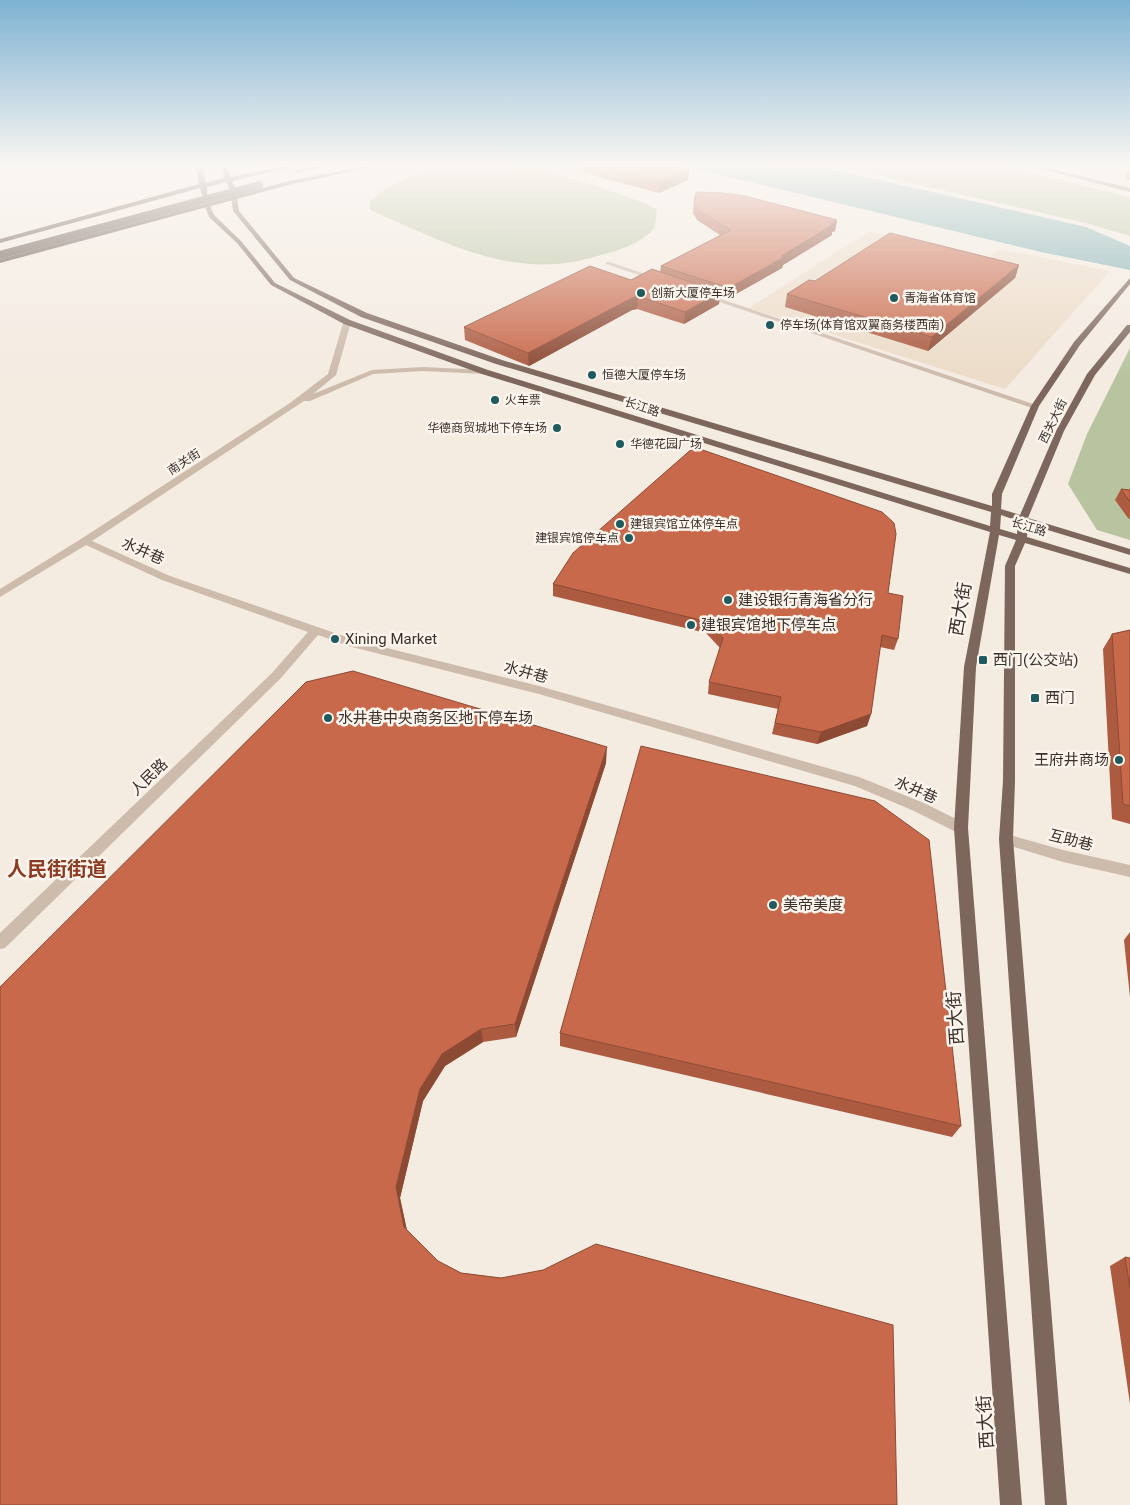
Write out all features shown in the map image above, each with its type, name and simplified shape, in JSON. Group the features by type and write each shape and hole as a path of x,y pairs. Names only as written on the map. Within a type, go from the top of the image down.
{"highway":[{"path":"0,240 22,234"},
{"path":"0,248 52,234"},
{"path":"0,255 77,234"},
{"path":"0,261 97,234"}],"main road":[{"name":"长江路","path":"231,234 273,284 347,322 485,372 943,515 1130,570"},
{"name":"长江路","path":"255,234 292,279 364,315 499,362 1130,552"},
{"name":"西大街","path":"1011,1505 961,828 970,667 995,529 997,494 1035,406 1077,344 1130,280"},
{"name":"西关大街","path":"1022,537 1024,519 1060,431 1091,374 1130,327"},
{"path":"1022,537 1010,566 1009,781 1006,839 1056,1505"}],"street":[{"path":"608,263 664,282"},
{"path":"692,291 1035,406"},
{"name":"南关街","path":"0,594 85,541 293,405 332,375 347,322"},
{"path":"293,405 372,372 423,369 485,372"},
{"name":"水井巷","path":"85,541 166,578 352,643 538,690 858,782 919,806 961,828"},
{"name":"人民路","path":"0,943 276,676 316,630"},
{"name":"互助巷","path":"1006,839 1064,856 1130,871"}],"green space":[{"path":"426,234 648,234 613,252 568,263 555,264 507,261 484,256"},
{"path":"1130,348 1130,540 1097,530 1068,484 1087,434"}],"shaded area":[{"path":"865,234 883,234 984,260 999,249 1110,271 1005,389 749,308"}],"water":[{"path":"967,234 1103,234 1130,246 1130,270 1041,252"}],"building":[{"path":"723,234 817,234 781,256 784,257 729,288 661,266"},
{"name":"青海省体育馆","path":"888,234 895,234 1019,265 932,337 787,294 809,280 815,281"},
{"path":"590,266 631,280 652,269 720,292 685,312 638,296 528,353 464,327"},
{"name":"建设银行青海省分行","path":"694,447 882,512 894,523 896,534 888,593 903,596 898,639 882,635 871,714 821,732 775,723 781,697 709,682 723,638 708,622 553,584 573,553"},
{"path":"1121,489 1130,490 1130,502"},
{"path":"1130,630 1130,806 1123,804 1112,634"},
{"path":"353,671 607,747 515,1024 481,1029 442,1054 420,1089 396,1187 404,1227 438,1261 461,1273 501,1278 543,1270 596,1244 893,1325 897,1505 0,1505 0,987 306,682"},
{"path":"641,746 875,801 929,840 961,1126 560,1033"},
{"path":"1125,1257 1130,1258 1130,1288"}],"place":[{"name":"创新大厦停车场","path":"641,293"},
{"name":"青海省体育馆","path":"894,298"},
{"name":"停车场(体育馆双翼商务楼西南)","path":"770,325"},
{"name":"恒德大厦停车场","path":"592,375"},
{"name":"火车票","path":"495,400"},
{"name":"华德商贸城地下停车场","path":"557,428"},
{"name":"华德花园广场","path":"620,444"},
{"name":"建银宾馆立体停车点","path":"620,524"},
{"name":"建银宾馆停车点","path":"629,538"},
{"name":"建设银行青海省分行","path":"728,600"},
{"name":"建银宾馆地下停车点","path":"691,625"},
{"name":"Xining Market","path":"335,639"},
{"name":"西门(公交站)","path":"983,660"},
{"name":"西门","path":"1035,698"},
{"name":"水井巷中央商务区地下停车场","path":"328,718"},
{"name":"王府井商场","path":"1119,760"},
{"name":"美帝美度","path":"773,905"}],"district":[{"name":"人民街街道","path":"57,869"}]}
